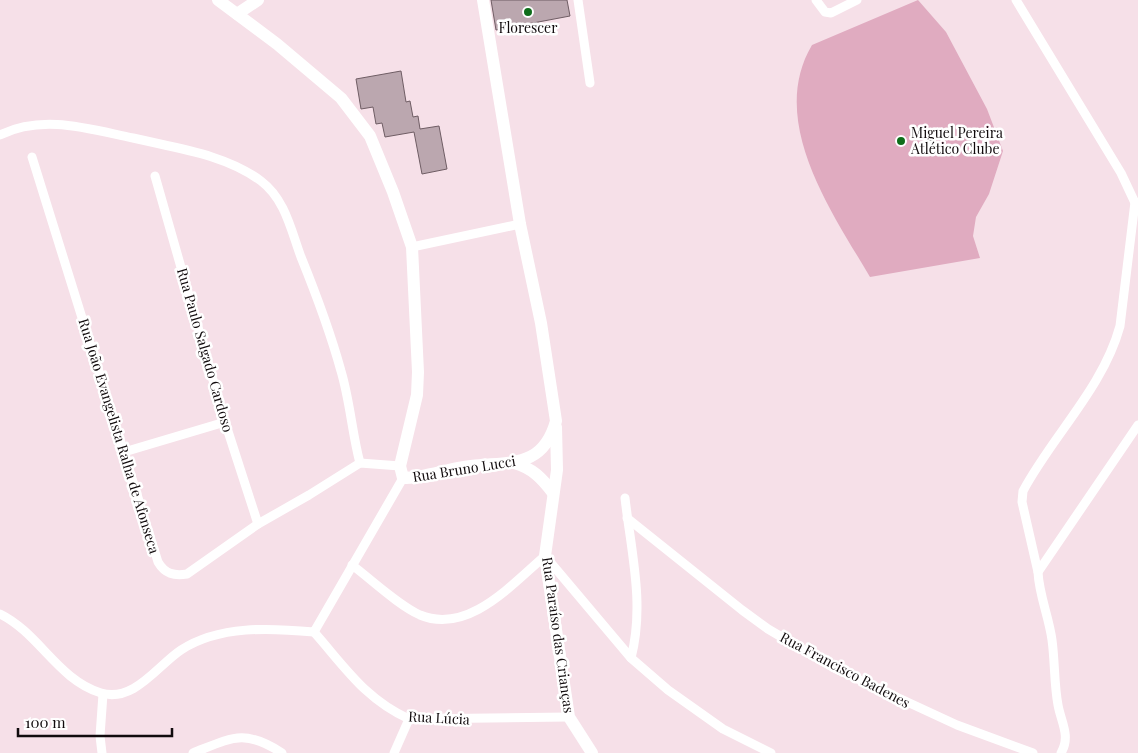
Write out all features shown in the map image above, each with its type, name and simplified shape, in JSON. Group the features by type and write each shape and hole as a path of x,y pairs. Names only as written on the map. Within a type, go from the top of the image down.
{"street":[{"path":"218,0 277,44 341,98 370,136 393,192 412,247 418,372 417,395 400,466 403,478"},
{"path":"237,14 258,0"},
{"name":"Rua Bruno Lucci","path":"314,632 403,478 464,466 514,463 534,456 546,446 552,437 556,421 541,323 520,224 483,0"},
{"path":"578,0 590,83"},
{"path":"816,0 828,13 857,0"},
{"path":"1016,0 1121,173 1136,206 1120,326 1115,343 1093,384 1023,491 1022,502 1052,639 1058,707 1065,728 1065,746 1061,753"},
{"path":"0,135 27,124 88,128 192,151 226,163 262,182 276,196 284,211 321,303 342,372 360,463 400,466"},
{"name":"Rua João Evangelista Ralha de Afonseca","path":"32,157 158,562 168,573 177,576 187,574 258,524 360,463"},
{"name":"Rua Paulo Salgado Cardoso","path":"155,176 225,422 258,524"},
{"path":"412,247 520,224"},
{"name":"Rua Paraíso das Crianças","path":"556,421 558,454 546,556 569,717 592,753"},
{"path":"124,452 225,422"},
{"path":"1038,572 1138,425"},
{"path":"514,463 532,471 543,479 553,493"},
{"path":"625,498 632,544 638,616 631,658"},
{"name":"Rua Francisco Badenes","path":"627,518 768,629 828,664 883,692 957,725 1033,753"},
{"path":"352,565 406,606 436,620 460,617 480,610 546,556 631,658 668,690 723,729 772,753"},
{"path":"0,614 30,636 73,679 87,688 103,694 120,693 142,684 180,651 200,638 227,633 256,631 314,632"},
{"name":"Rua Lúcia","path":"314,632 369,695 392,712 409,719 569,717"},
{"path":"102,753 100,736 103,694"},
{"path":"394,753 409,719"},
{"path":"193,753 232,738 246,737 260,740 282,753"}],"shaded area":[{"name":"Miguel Pereira Atlético Clube","path":"918,0 946,32 987,109 1003,151 989,194 976,217 973,236 980,258 870,277 823,195 810,165 801,135 797,104 800,74 812,45"}],"building":[{"name":"Florescer","path":"491,0 567,0 570,16 496,30"},
{"path":"401,71 406,102 410,101 413,117 418,116 420,129 439,126 447,169 422,174 414,132 385,137 382,123 376,124 373,107 361,109 356,79"}],"place":[{"name":"Florescer","path":"528,12"},
{"name":"Miguel Pereira Atlético Clube","path":"901,141"}]}
